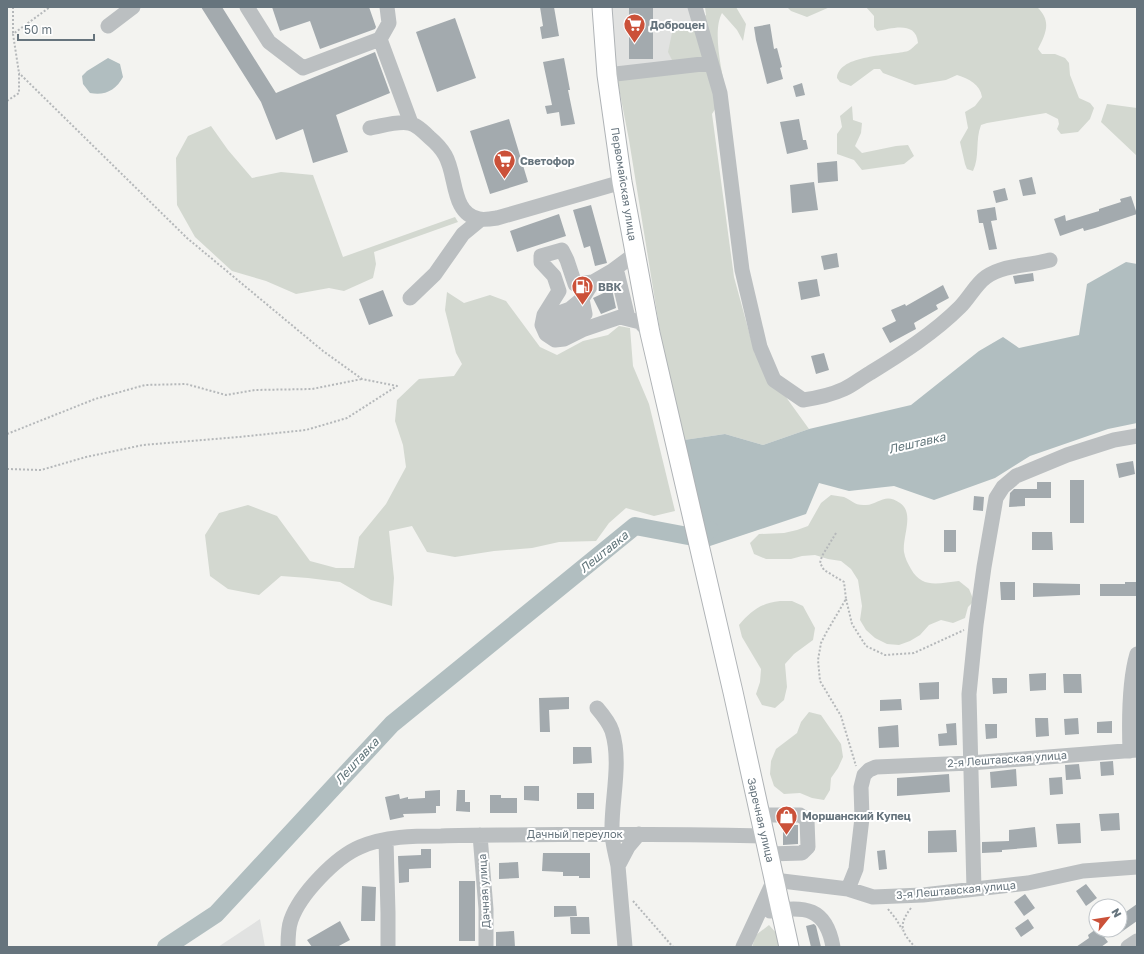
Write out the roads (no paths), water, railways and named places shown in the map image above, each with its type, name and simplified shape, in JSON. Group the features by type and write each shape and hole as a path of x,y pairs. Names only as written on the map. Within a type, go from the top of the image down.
{"main road":[{"name":"Первомайская улица","path":"602,7 607,75 622,182 656,360"},
{"name":"Заречная улица","path":"656,360 733,692 789,947"}],"street":[{"path":"108,26 132,7"},
{"path":"247,7 269,42 303,68 380,39 389,23 387,7"},
{"path":"695,7 720,93 742,270 760,347 774,380 803,400 819,398 844,389 886,364 934,330 961,306 985,278 999,270 1050,260"},
{"path":"380,39 411,123"},
{"path":"607,75 711,63"},
{"path":"370,128 397,123 411,123 422,130 446,156 451,169 458,201 464,211 471,217 480,220 497,218 622,182"},
{"path":"448,210 464,211"},
{"path":"410,298 435,274 463,234 480,220"},
{"path":"558,291 554,276 541,262 541,256 562,250 575,284"},
{"path":"635,254 593,282 575,284 558,291 544,315 544,329 555,340 564,339 582,330 620,317 640,322 650,333"},
{"path":"616,268 628,318"},
{"path":"544,329 560,313 570,309 582,299 593,282"},
{"path":"974,889 969,694 976,625 996,498 1003,487 1016,476 1067,455 1114,440 1137,436"},
{"path":"1134,750 1129,736 1133,670 1137,654"},
{"path":"597,708 606,720 611,730 614,742 616,765 611,834 618,866 625,947"},
{"name":"2-я Лештавская улица","path":"848,889 856,869 862,818 861,787 864,775 869,770 876,767 1134,750"},
{"name":"Дачный переулок","path":"288,947 291,920 306,894 344,855 371,843 425,836 640,834 767,845 802,853 808,846 807,820 800,815 760,815"},
{"path":"618,866 628,847 640,834"},
{"name":"Дачная улица","path":"480,835 486,909 486,947"},
{"path":"386,840 388,947"},
{"name":"3-я Лештавская улица","path":"774,880 848,889 873,897 923,895 1028,883 1083,871 1137,867"},
{"path":"744,947 774,880"},
{"path":"758,915 781,909 802,909 811,911 824,921 829,931 832,947"},
{"path":"1128,947 1137,941"}],"water":[{"path":"108,58 120,64 123,77 120,82 110,91 100,94 90,93 83,84 82,76 87,71"},
{"path":"1126,262 1137,264 1137,423 1108,429 1030,456 995,478 934,500 894,486 849,491 819,483 806,514 707,547 684,440 725,434 763,445 809,429 911,405 979,351 1003,337 1019,348 1079,335 1087,284"}],"waterway":[{"name":"Лештавка","path":"166,947 216,914 392,724 635,526 688,536 710,530"}],"place":[{"name":"Доброцен","path":"635,44"},
{"name":"Светофор","path":"504,180"},
{"name":"ВВК","path":"583,306"},
{"name":"Моршанский Купец","path":"786,836"}]}
